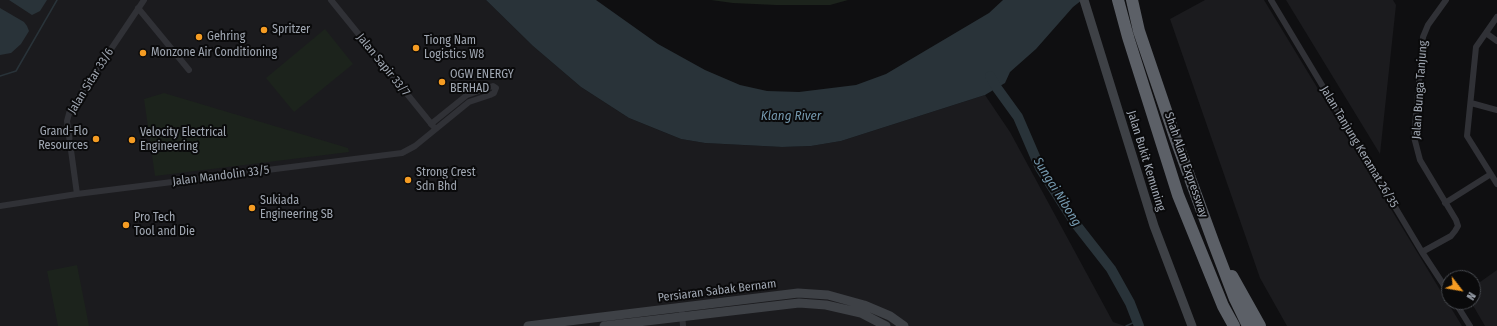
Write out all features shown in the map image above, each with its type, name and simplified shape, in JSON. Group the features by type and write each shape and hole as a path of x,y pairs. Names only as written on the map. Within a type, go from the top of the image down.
{"highway":[{"name":"Shah Alam Expressway","path":"1118,0 1128,37 1178,195 1232,326"},
{"name":"Shah Alam Expressway","path":"1132,0 1139,31 1214,244 1235,299 1248,326"},
{"path":"1214,244 1260,326"}],"street":[{"name":"Jalan Sitar 33/6","path":"77,194 67,121 70,110 144,0"},
{"name":"Jalan Sapir 33/7","path":"331,0 433,127"},
{"name":"Jalan Bukit Kemuning","path":"1084,0 1154,226 1192,326"},
{"name":"Jalan Tanjung Keramat 26/35","path":"1271,0 1422,252 1441,281"},
{"name":"Jalan Bunga Tanjung","path":"1422,252 1456,231 1458,226 1456,220 1420,160 1414,137 1423,37 1428,26 1446,0"},
{"path":"138,8 189,70"},
{"path":"1497,17 1476,47 1467,136 1497,184"},
{"path":"1486,33 1497,41"},
{"path":"493,86 496,88 494,93 469,102 433,127 467,95 493,86"},
{"path":"1470,102 1497,110"},
{"name":"Jalan Mandolin 33/5","path":"0,206 77,194 402,153 415,146 433,127"},
{"path":"1445,203 1490,174"},
{"name":"Persiaran Sabak Bernam","path":"528,326 681,308 798,292 828,295 864,305 890,316 904,326"},
{"name":"Persiaran Sabak Bernam","path":"604,326 683,322 799,303 826,305 861,313 886,326"},
{"path":"681,308 683,322"},
{"path":"1460,310 1470,326"}],"shaded area":[{"path":"0,0 486,0 533,46 581,87 629,118 681,139 705,143 782,147 811,146 841,141 985,95 1010,132 1113,322 1125,326 0,326"},
{"path":"711,0 848,0 830,5 776,5 733,3"},
{"path":"1205,0 1264,0 1441,291 1441,310 1452,310 1462,326 1287,326 1260,278 1170,19"},
{"path":"1286,0 1393,0 1396,5 1380,154"},
{"path":"325,29 353,64 294,112 266,78"},
{"path":"164,93 348,148 349,152 155,176 144,99"},
{"path":"77,265 89,326 58,326 47,271"},
{"path":"1497,270 1497,326 1485,326 1476,310 1481,310 1481,281"}],"water":[{"path":"9,0 47,0 40,11 32,15"},
{"name":"Klang River","path":"486,0 596,0 658,44 705,70 740,85 767,91 799,92 856,85 886,74 989,13 1003,0 1082,0 1073,7 1036,49 1010,72 1005,83 985,95 841,141 811,146 782,147 705,143 681,139 629,118 581,87 533,46"},
{"path":"0,8 24,22 29,31 21,44 11,53 0,55"}],"waterway":[{"path":"0,76 16,71 57,0"},
{"name":"Sungai Nibong","path":"990,76 1018,117 1040,168 1075,223 1111,269 1130,303 1139,326"},
{"path":"1126,326 1137,321"}],"place":[{"name":"Spritzer","path":"264,30"},
{"name":"Gehring","path":"199,37"},
{"name":"Tiong Nam Logistics W8","path":"416,48"},
{"name":"Monzone Air Conditioning","path":"143,53"},
{"name":"OGW ENERGY BERHAD","path":"442,82"},
{"name":"Grand-Flo Resources","path":"96,139"},
{"name":"Velocity Electrical Engineering","path":"132,140"},
{"name":"Strong Crest Sdn Bhd","path":"408,180"},
{"name":"Sukiada Engineering SB","path":"252,208"},
{"name":"Pro Tech Tool and Die","path":"126,225"}]}
